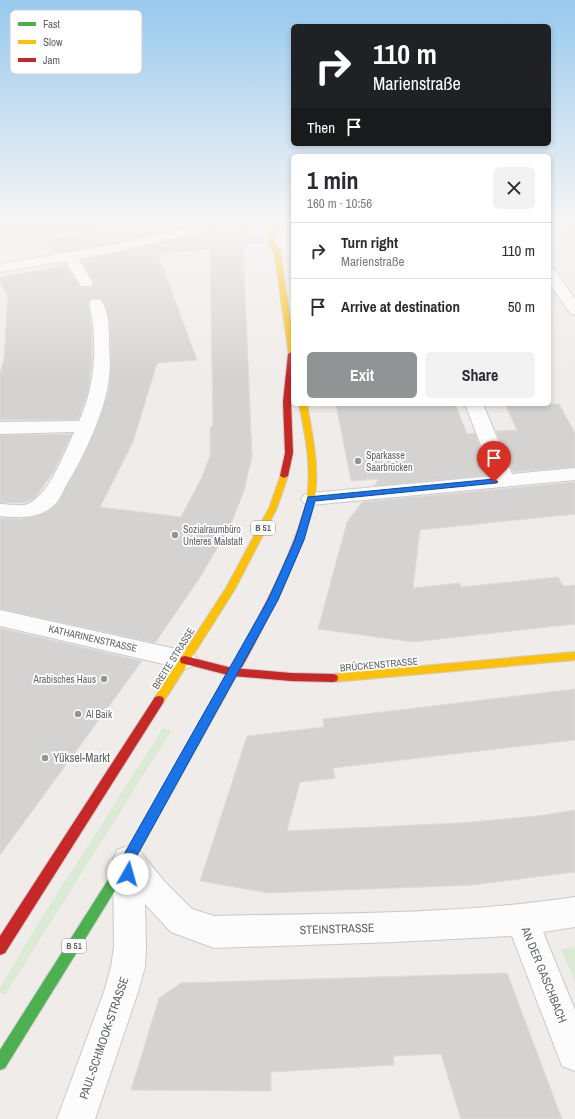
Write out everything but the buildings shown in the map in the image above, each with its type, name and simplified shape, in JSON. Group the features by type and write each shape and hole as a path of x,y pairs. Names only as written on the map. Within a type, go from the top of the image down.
{"main road":[{"name":"BREITE STRASSE","path":"280,275 291,351"},
{"name":"BREITE STRASSE","path":"4,934 185,660 242,568 273,508 281,488 289,453 290,437 287,402 291,367"},
{"name":"B 51","path":"0,1064 128,860 273,600 288,569 299,540 311,499 314,471 303,406"},
{"name":"BRÜCKENSTRASSE","path":"185,660 232,672 291,677 338,678 575,656"}],"street":[{"path":"81,275 86,283"},
{"path":"551,275 575,310"},
{"path":"0,510 21,512 34,509 46,502 66,470 86,426 101,378 101,322 96,303"},
{"path":"475,406 505,480"},
{"path":"0,428 86,426"},
{"path":"311,499 575,474"},
{"name":"KATHARINENSTRASSE","path":"0,618 185,660"},
{"name":"STEINSTRASSE","path":"128,860 153,891 182,921 214,932 344,929 522,920 575,912"},
{"name":"PAUL-SCHMOOK-STRASSE","path":"76,1119 121,992 128,967 130,947 128,860"},
{"name":"AN DER GASCHBACH","path":"522,920 575,1054"}],"green space":[{"path":"163,728 171,731 5,995 0,993 0,988 34,930"},
{"path":"575,947 575,982 561,949"}],"traffic: fast":[{"path":"0,1063 133,851"}],"traffic: slow":[{"path":"280,275 291,348"},
{"path":"303,406 313,469 312,495 309,508"},
{"path":"159,700 230,589 273,508 284,476"},
{"path":"333,678 575,656"},
{"path":"133,851 238,664"}],"traffic: jam":[{"path":"284,476 289,453 287,402 291,354"},
{"path":"238,664 288,569 309,508"},
{"path":"185,660 232,672 291,677 333,678"},
{"path":"0,948 159,700"}],"place":[{"name":"Sparkasse Saarbrücken","path":"358,461"},
{"name":"Sozialraumbüro Unteres Malstatt","path":"175,535"},
{"name":"Arabisches Haus","path":"104,679"},
{"name":"Al Baik","path":"78,714"},
{"name":"Yüksel-Markt","path":"45,758"}],"route":[{"path":"128,874 128,860 200,728 273,600 288,569 299,540 311,499 494,482"}]}
